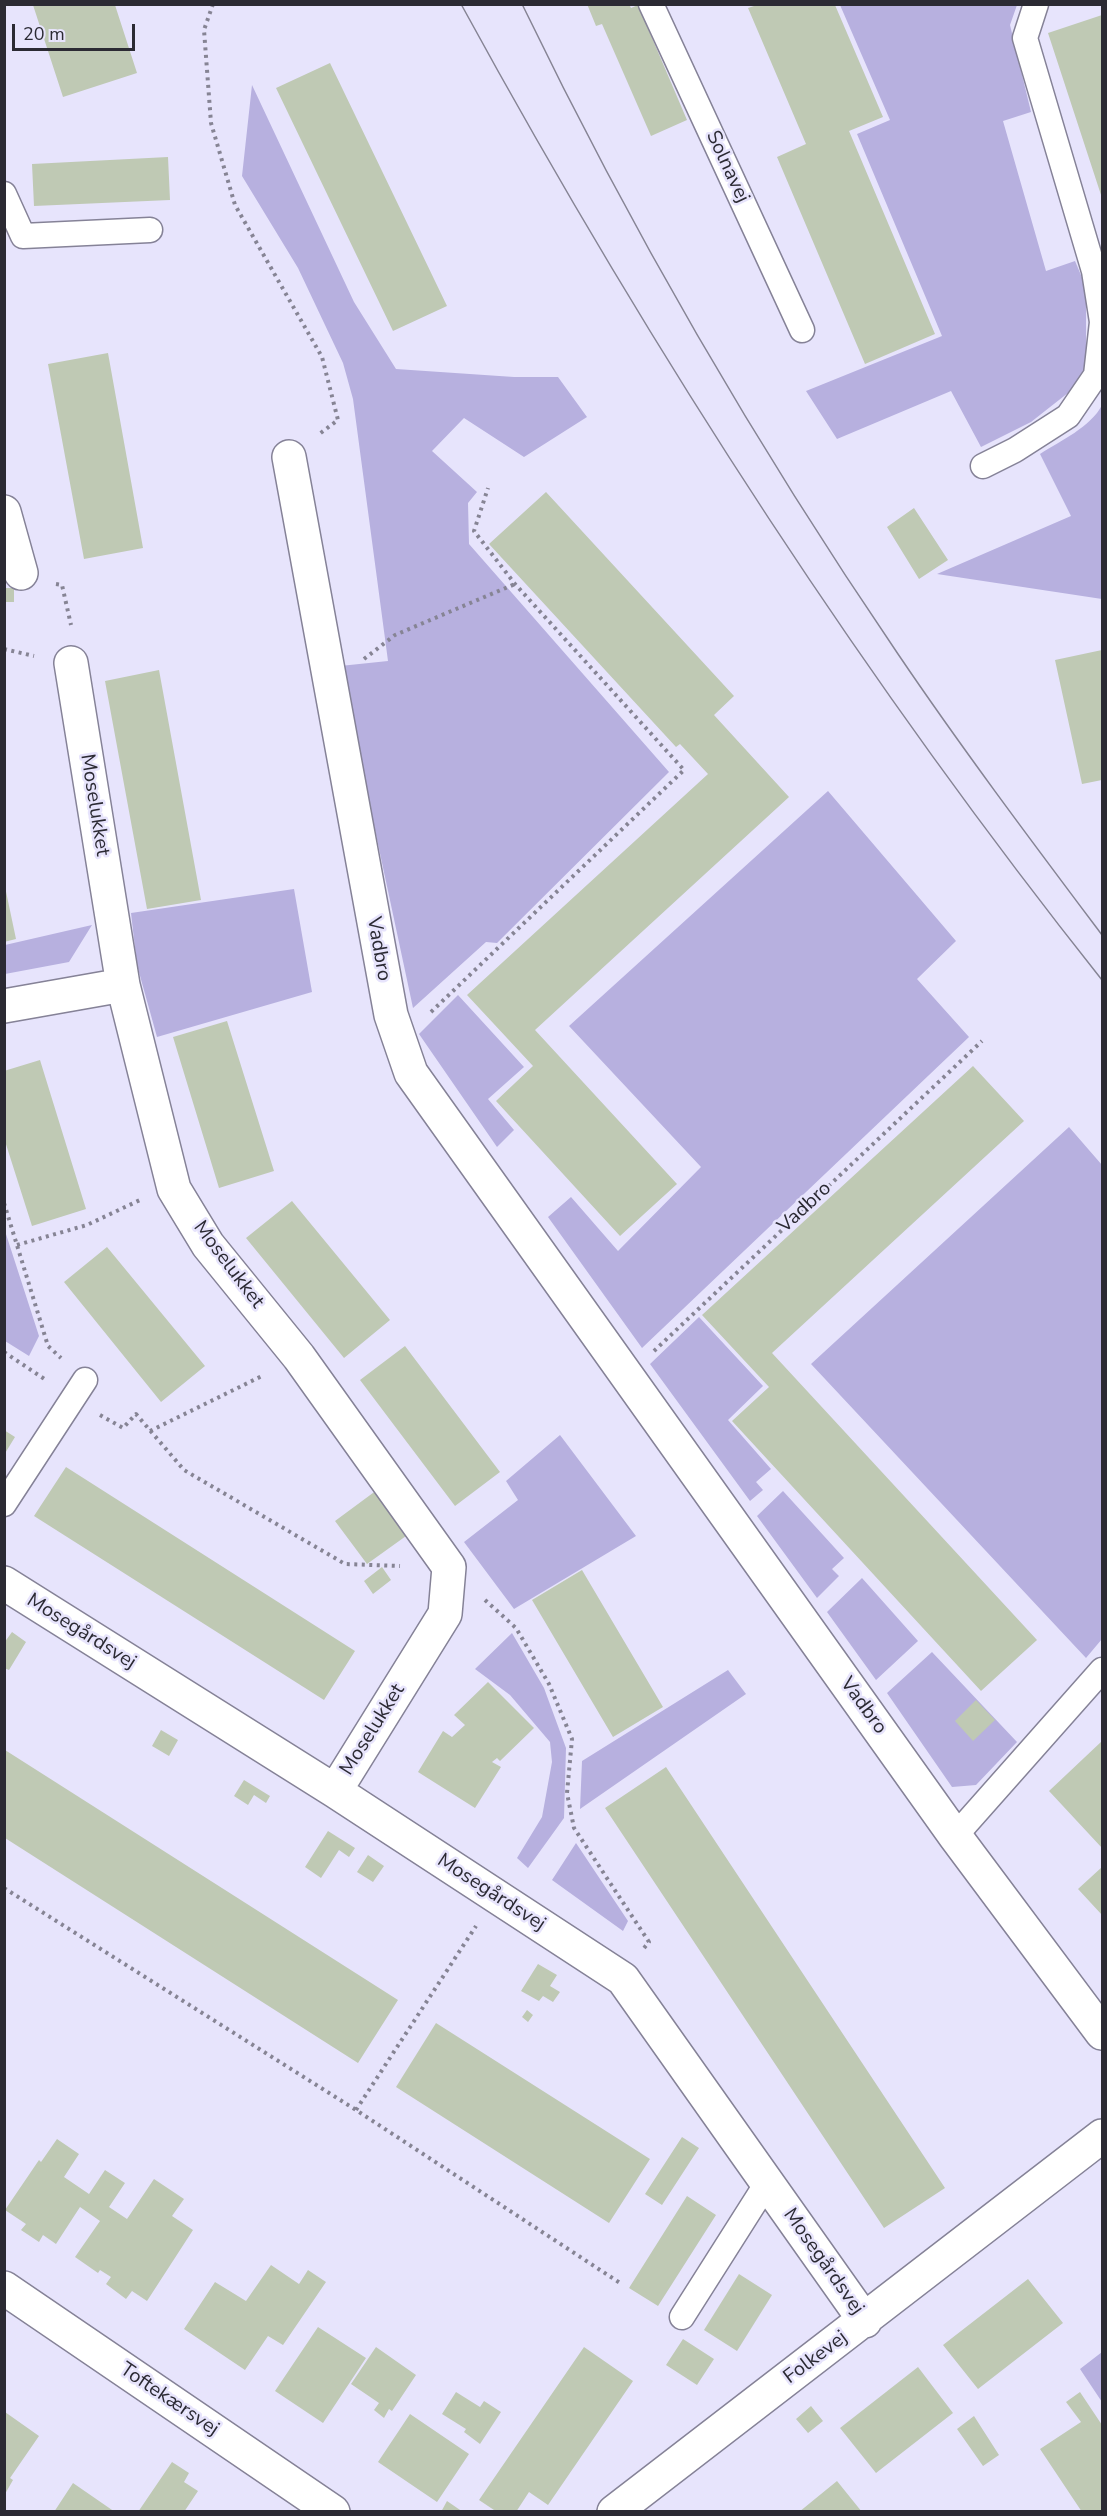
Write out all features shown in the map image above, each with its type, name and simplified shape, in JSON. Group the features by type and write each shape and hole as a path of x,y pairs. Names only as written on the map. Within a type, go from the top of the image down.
{"street":[{"name":"Vadbro","path":"289,457 391,1015 411,1073 955,1836 1102,2033"},
{"path":"4,512 21,573"},
{"name":"Moselukket","path":"71,663 123,985 174,1189 208,1245 299,1357 449,1567 445,1614 335,1791"},
{"path":"4,1006 123,985"},
{"name":"Mosegårdsvej","path":"4,1583 335,1791 623,1979 865,2321"},
{"name":"Folkevej","path":"614,2511 865,2321 1102,2136"},
{"name":"Toftekærsvej","path":"4,2288 333,2511"}],"lane":[{"name":"Solnavej","path":"651,4 802,330"},
{"path":"983,466 1015,450 1068,416 1096,375 1102,322 1094,271 1025,38 1036,4"},
{"path":"4,194 23,236 150,230"},
{"path":"4,1504 79,1389"},
{"path":"955,1836 1102,1670"},
{"path":"682,2318 767,2182"}],"path":[{"path":"213,4 204,30 211,123 235,205 322,357 338,420 289,457"},
{"path":"400,1042 684,770 515,584 474,531 488,488"},
{"path":"21,573 62,585 75,639 71,663"},
{"path":"330,685 395,635 515,584"},
{"name":"Vadbro","path":"627,1376 982,1041"},
{"path":"17,1245 87,1225 157,1191 174,1189"},
{"path":"4,1203 48,1346 79,1389 123,1428 136,1414 184,1470 345,1564 449,1567 516,1628 549,1684 572,1738 567,1793 574,1828 649,1942 623,1979"},
{"path":"4,1352 79,1389"},
{"path":"150,1431 299,1357"},
{"path":"4,1888 356,2110 620,2283"},
{"path":"356,2110 496,1896"}],"shaded area":[{"path":"840,5 1017,5 1010,25 1031,112 1003,121 1046,271 1075,261 1086,287 1086,365 1073,389 1031,422 981,447 951,391 837,439 806,391 942,336 857,134 890,120"},
{"path":"252,85 354,302 396,369 514,377 558,377 587,417 524,457 464,418 432,451 477,492 468,503 469,544 669,772 497,943 486,942 413,1008 340,666 388,661 353,399 343,363 298,268 242,176"},
{"path":"1102,405 1102,599 937,574 1071,516 1040,454 1083,427"},
{"path":"828,791 956,941 917,979 969,1037 642,1348 548,1217 571,1197 618,1251 701,1167 569,1026"},
{"path":"294,889 312,992 157,1037 137,965 131,913"},
{"path":"92,925 69,962 5,974 5,945"},
{"path":"458,995 524,1067 488,1099 514,1130 497,1147 419,1034"},
{"path":"1069,1127 1102,1165 1102,1639 1086,1658 811,1364"},
{"path":"5,1231 39,1336 29,1356 5,1341"},
{"path":"699,1317 763,1386 728,1420 771,1469 756,1482 763,1490 750,1501 650,1364"},
{"path":"560,1435 636,1536 514,1609 464,1542 518,1500 506,1481"},
{"path":"783,1491 844,1558 832,1569 839,1576 817,1598 757,1516"},
{"path":"862,1578 918,1641 876,1680 827,1612"},
{"path":"512,1633 544,1688 566,1748 564,1818 528,1868 517,1858 542,1817 552,1762 550,1742 510,1695 475,1669"},
{"path":"932,1652 1017,1742 976,1785 952,1787 887,1693"},
{"path":"728,1670 746,1694 580,1809 582,1761"},
{"path":"576,1843 628,1921 623,1931 552,1880"},
{"path":"1102,2352 1102,2402 1080,2369"}],"building":[{"path":"587,4 629,4 631,8 638,5 687,120 651,136 602,24 596,26"},
{"path":"33,5 115,5 137,73 63,97"},
{"path":"757,5 835,5 883,117 849,131 935,334 865,364 777,157 806,144 748,8"},
{"path":"1102,15 1102,198 1048,33"},
{"path":"330,63 447,306 393,331 276,88"},
{"path":"168,157 170,200 34,206 32,164"},
{"path":"108,353 143,548 84,559 48,364"},
{"path":"546,492 734,696 714,715 789,797 535,1030 677,1184 620,1236 496,1101 533,1066 467,995 708,774 680,744 676,747 489,544"},
{"path":"914,508 948,560 919,579 887,527"},
{"path":"4,588 14,588 14,602 4,602"},
{"path":"1102,650 1102,780 1082,784 1055,660"},
{"path":"159,670 201,900 147,909 105,681"},
{"path":"4,882 16,939 4,942"},
{"path":"227,1021 274,1171 219,1188 173,1037"},
{"path":"40,1060 86,1209 32,1226 4,1138 4,1071"},
{"path":"973,1066 1024,1121 772,1353 1037,1640 981,1691 732,1421 769,1387 702,1315"},
{"path":"292,1201 390,1320 344,1358 246,1238"},
{"path":"107,1247 205,1366 161,1402 64,1282"},
{"path":"405,1346 500,1472 455,1506 360,1380"},
{"path":"4,1430 15,1437 4,1455"},
{"path":"66,1467 355,1651 324,1700 34,1516"},
{"path":"381,1487 413,1531 367,1564 335,1521"},
{"path":"382,1567 391,1580 373,1594 364,1581"},
{"path":"582,1570 663,1707 613,1737 532,1600"},
{"path":"12,1632 26,1642 9,1670 4,1668 4,1643"},
{"path":"488,1682 534,1728 500,1761 497,1758 492,1762 501,1767 475,1808 418,1772 443,1731 452,1737 465,1725 454,1715"},
{"path":"976,1700 995,1720 973,1741 955,1721"},
{"path":"161,1730 178,1740 169,1756 152,1746"},
{"path":"1102,1741 1102,1848 1049,1791"},
{"path":"5,1750 398,2000 358,2063 5,1838"},
{"path":"666,1767 945,2188 884,2228 605,1808"},
{"path":"244,1780 270,1796 266,1803 254,1795 248,1805 234,1796"},
{"path":"328,1831 355,1848 349,1857 339,1850 321,1878 305,1867"},
{"path":"368,1855 384,1866 373,1882 357,1872"},
{"path":"1102,1867 1102,1915 1078,1889"},
{"path":"538,1964 557,1975 550,1986 560,1992 553,2002 543,1996 539,2001 521,1991"},
{"path":"527,2010 533,2015 528,2022 522,2017"},
{"path":"436,2023 650,2159 609,2223 396,2087"},
{"path":"682,2137 699,2148 662,2205 645,2194"},
{"path":"57,2139 79,2154 64,2177 89,2194 105,2170 125,2183 109,2207 127,2219 154,2179 184,2199 172,2216 193,2230 147,2301 132,2291 126,2299 106,2284 111,2277 100,2270 98,2273 75,2257 100,2221 80,2207 56,2244 43,2235 39,2242 21,2230 26,2224 5,2210 39,2160 41,2162"},
{"path":"687,2196 716,2215 658,2306 629,2288"},
{"path":"271,2265 299,2284 308,2270 326,2282 283,2345 268,2336 245,2370 184,2329 215,2282 246,2301"},
{"path":"739,2274 772,2295 737,2351 704,2330"},
{"path":"1028,2279 1063,2323 978,2389 943,2345"},
{"path":"318,2327 366,2358 323,2423 275,2391"},
{"path":"683,2339 714,2359 697,2385 666,2365"},
{"path":"376,2347 416,2375 392,2411 389,2409 384,2418 374,2410 379,2403 351,2384"},
{"path":"584,2347 633,2381 548,2505 529,2492 516,2512 497,2512 479,2500"},
{"path":"918,2367 953,2413 876,2473 840,2428"},
{"path":"456,2392 480,2407 484,2401 501,2412 480,2444 464,2432 466,2429 442,2414"},
{"path":"1080,2392 1102,2425 1102,2512 1082,2512 1040,2449 1081,2422 1066,2402"},
{"path":"811,2406 823,2421 808,2433 796,2419"},
{"path":"5,2412 39,2436 10,2478 13,2480 5,2494"},
{"path":"410,2414 469,2454 437,2502 378,2462"},
{"path":"974,2416 999,2455 983,2466 957,2429"},
{"path":"172,2462 189,2473 184,2482 198,2491 184,2512 138,2512"},
{"path":"837,2481 862,2512 799,2512"},
{"path":"73,2483 115,2512 54,2512"},
{"path":"447,2501 463,2512 441,2512"}],"tram line":[{"path":"461,4 605,257 761,506 842,628 927,748 1102,980"},
{"path":"522,4 607,172 652,254 698,336 795,497 923,690 998,796 1102,935"}]}
